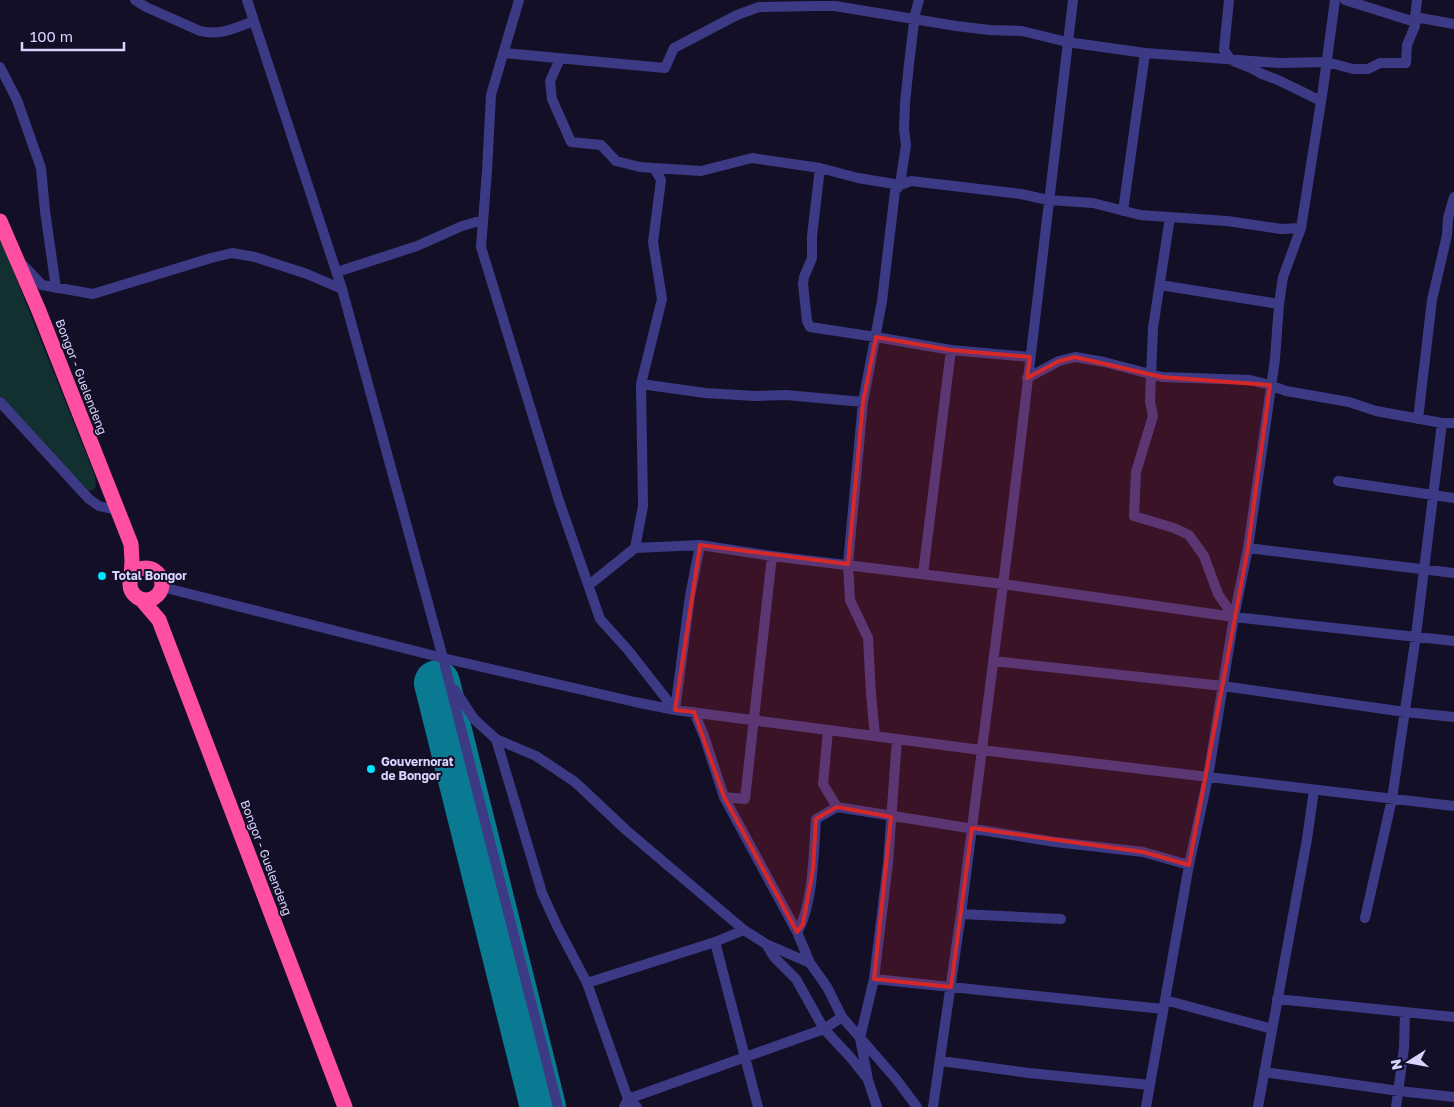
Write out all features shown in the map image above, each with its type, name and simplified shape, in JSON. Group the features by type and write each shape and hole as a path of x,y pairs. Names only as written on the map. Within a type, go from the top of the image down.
{"highway":[{"name":"Bongor - Guelendeng","path":"0,222 39,311 116,510 131,544 151,568"},
{"name":"Bongor - Guelendeng","path":"131,544 131,577"},
{"path":"151,568 160,576 160,591 148,600 141,599 134,595 131,588 131,577 139,569 151,568"},
{"name":"Bongor - Guelendeng","path":"160,591 160,620 345,1107"},
{"name":"Bongor - Guelendeng","path":"141,599 160,620"}],"street":[{"path":"135,0 146,7 208,33 222,32 254,21"},
{"path":"247,0 342,289 443,658 558,1107"},
{"path":"519,0 491,95 481,247 558,498 600,619 628,650 675,710"},
{"path":"875,736 868,638 850,600 848,564 863,402 882,301 895,191 900,185 906,146 904,129 905,103 914,18 919,0"},
{"path":"933,1107 961,914 1003,584 1073,0"},
{"path":"1229,0 1224,50 1231,60 1321,101"},
{"path":"1146,1107 1189,865 1208,777 1234,617 1248,548 1275,359 1283,277 1301,228 1335,0"},
{"path":"1345,0 1415,19 1454,24"},
{"path":"504,53 665,68 674,48 737,15 759,7 823,3 956,26 1022,31 1067,42 1144,53 1289,63 1327,62 1353,69 1368,69 1380,64 1406,63 1406,45 1415,26 1417,0"},
{"path":"1123,211 1144,53"},
{"path":"560,59 550,81 552,99 572,142 602,145 616,161 640,167 701,171 752,158 820,168 858,178 900,185 911,182 1020,194 1048,200 1093,202 1140,215 1227,220 1281,229 1301,228"},
{"path":"0,67 17,100 40,168 56,288"},
{"path":"635,548 643,506 641,384 662,299 653,242 661,180 654,168"},
{"path":"820,168 812,236 812,258 803,284 807,321 810,327 876,336 951,350 1030,357"},
{"path":"1418,419 1432,300 1448,235 1448,218 1454,197"},
{"path":"1170,217 1153,328 1150,374 1150,401 1153,416 1136,472 1134,516 1174,528 1189,535 1204,556 1218,594 1234,617"},
{"path":"337,272 418,246 462,226 483,220"},
{"path":"8,237 27,270 42,285 93,294 232,253 255,257 307,274 342,289"},
{"path":"1160,285 1279,304"},
{"path":"923,574 951,350"},
{"path":"1027,378 1059,361 1075,357 1104,362 1162,377 1250,380 1270,385 1286,392 1349,402 1376,412 1442,423 1454,423"},
{"path":"641,384 705,393 755,396 786,395 863,402"},
{"path":"0,402 89,499 100,506 116,510"},
{"path":"1365,918 1392,799 1416,635 1442,423"},
{"path":"1338,481 1454,498"},
{"path":"588,585 635,548 700,545 772,556 1003,584 1234,617 1454,640"},
{"path":"675,710 690,596 700,545"},
{"path":"1248,548 1454,573"},
{"path":"724,797 745,799 772,556"},
{"path":"160,591 443,658 675,710 981,750 1454,806"},
{"path":"443,658 457,695 474,719 496,739 536,756 575,782 626,830 744,930 766,944 810,963"},
{"path":"993,661 1223,686 1405,712 1454,717"},
{"path":"694,712 724,797 797,932 810,963 827,987 842,1017 896,1079 917,1107"},
{"path":"828,730 823,784 837,807"},
{"path":"496,739 542,892 587,984 626,1103"},
{"path":"877,1107 868,1080 860,1038 874,979 888,863 897,739"},
{"path":"1258,1107 1307,839 1314,790"},
{"path":"797,932 803,924 813,868 816,819 837,807 1055,842 1144,852 1189,865"},
{"path":"961,914 1061,919"},
{"path":"587,984 715,942 744,930"},
{"path":"715,942 758,1107"},
{"path":"766,944 774,957 796,979 824,1029 868,1080"},
{"path":"874,979 951,988 1164,1004 1272,1029"},
{"path":"1277,999 1454,1017"},
{"path":"1396,1107 1404,1048 1405,1012"},
{"path":"626,1103 744,1057 824,1029 842,1017"},
{"path":"941,1061 1010,1071 1150,1085"},
{"path":"1264,1072 1454,1097"},
{"path":"626,1103 638,1107"}],"highlighted area":[{"path":"876,337 951,350 1030,357 1027,378 1059,361 1075,357 1162,377 1270,385 1248,548 1189,865 1143,852 972,828 951,987 874,979 891,817 837,807 816,819 813,869 803,924 797,932 724,797 694,712 675,710 700,545 848,564 863,402"}],"green space":[{"path":"0,238 95,476 96,488 89,491 0,398"}],"runway":[{"path":"437,683 543,1107"}],"place":[{"name":"Total Bongor","path":"102,576"},
{"name":"Gouvernorat de Bongor","path":"371,769"}]}
